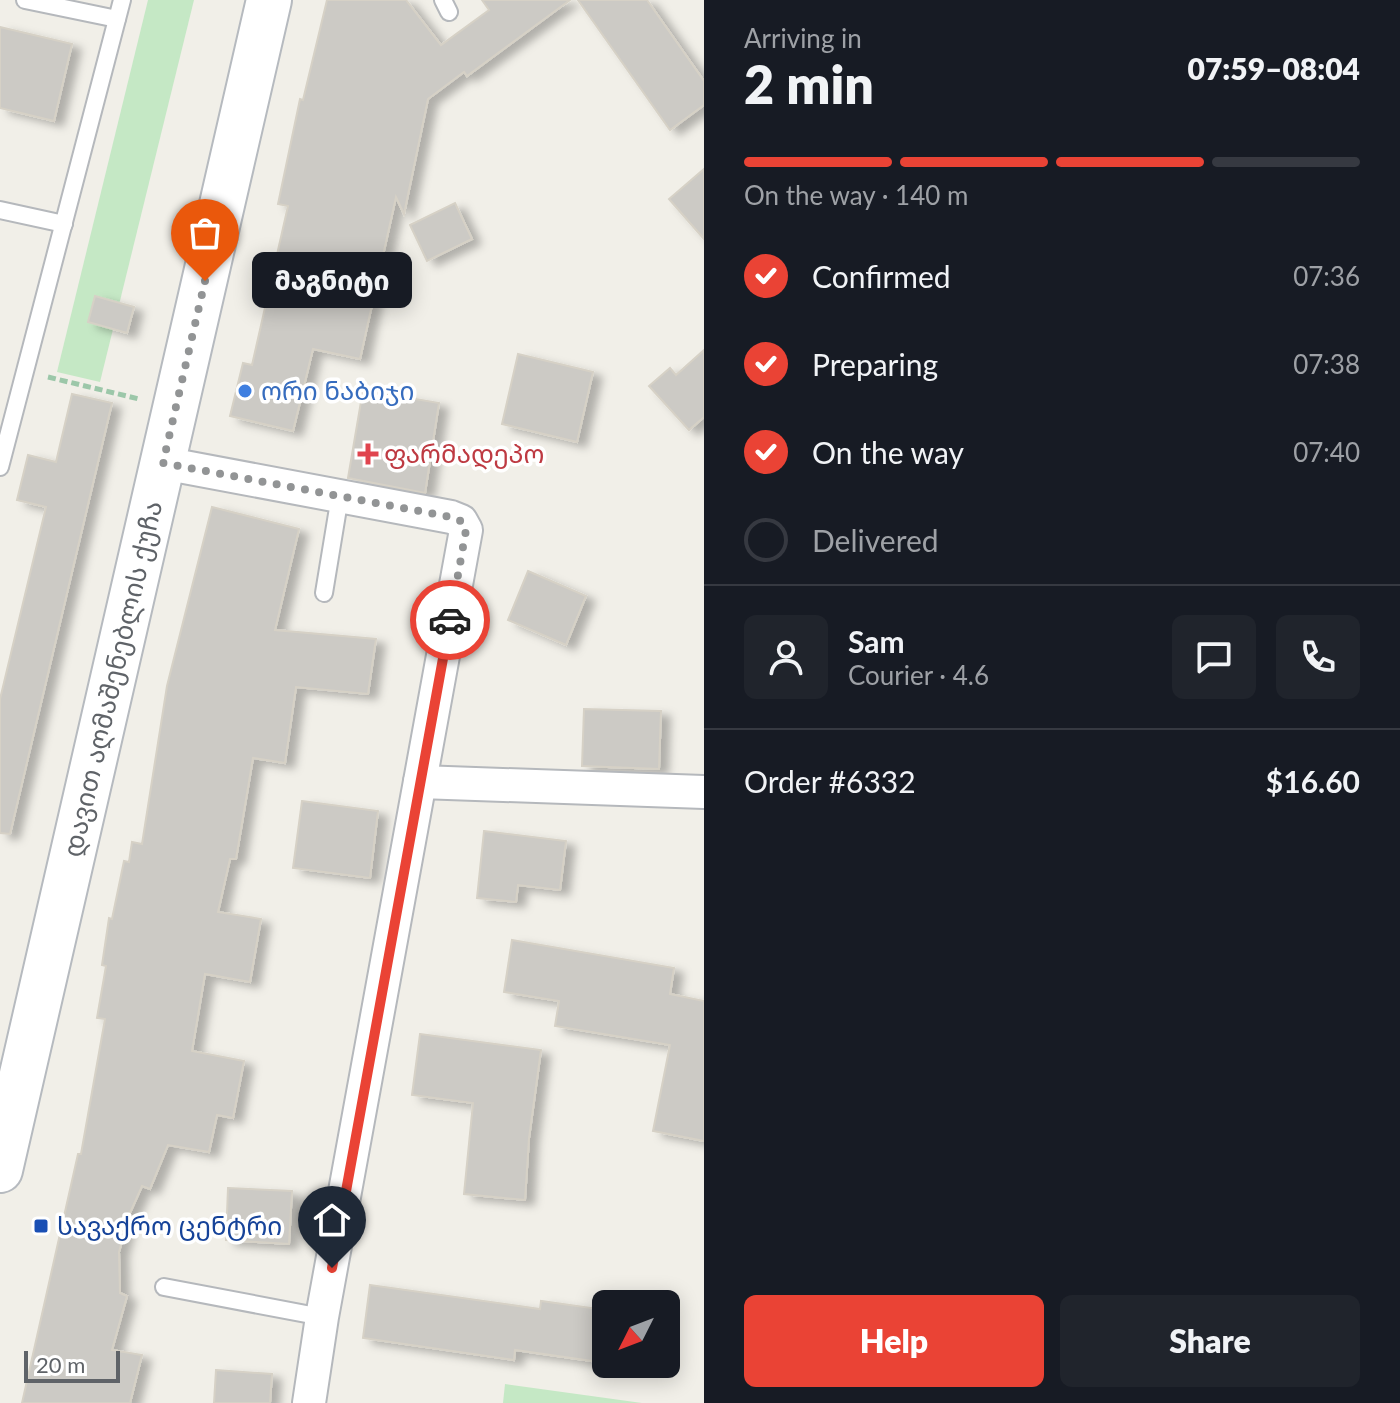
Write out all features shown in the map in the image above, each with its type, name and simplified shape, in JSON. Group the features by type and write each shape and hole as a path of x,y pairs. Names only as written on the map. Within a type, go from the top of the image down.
{"street":[{"name":"დავით აღმაშენებლის ქუჩა","path":"0,1170 10,1078 163,463 269,0"},
{"path":"163,463 451,517 461,521 466,530 322,1317 309,1403"},
{"path":"420,782 704,792"}],"lane":[{"path":"25,0 117,19"},
{"path":"0,467 3,440 25,371 122,0"},
{"path":"0,210 64,224"},
{"path":"324,593 340,496"},
{"path":"164,1287 322,1317"}],"path":[{"path":"25,371 175,408"}],"green space":[{"path":"148,0 194,0 100,382 57,372"},
{"path":"505,1384 642,1403 503,1403"}],"building":[{"path":"327,0 406,0 441,45 489,10 482,0 570,0 467,76 464,72 428,99 404,214 396,197 360,359 313,349 293,431 230,416 243,363 252,365 288,206 278,204 300,99 303,100"},
{"path":"578,0 647,0 704,81 704,105 670,130"},
{"path":"0,27 72,44 54,121 0,108"},
{"path":"704,169 704,239 669,199"},
{"path":"455,203 472,239 427,261 410,225"},
{"path":"95,296 134,307 127,333 88,322"},
{"path":"704,350 704,417 689,430 649,386 670,368 676,375"},
{"path":"518,354 593,372 577,442 502,424"},
{"path":"363,390 439,403 425,493 348,478"},
{"path":"72,394 112,403 10,834 0,833 0,699 46,507 17,500 28,455 56,462"},
{"path":"212,507 299,529 275,630 376,639 368,694 296,687 285,763 253,758 236,859 230,859 218,912 261,919 250,982 205,974 192,1051 244,1061 233,1118 217,1115 209,1152 168,1145 150,1189 142,1186 129,1215 119,1252 120,1293 127,1296 112,1350 142,1355 130,1403 22,1403 78,1154 81,1154 105,1019 97,1018 106,966 102,965 109,918 112,919 124,861 129,862 132,842 142,844 167,686"},
{"path":"528,571 586,596 566,645 508,620"},
{"path":"584,709 661,711 659,769 582,766"},
{"path":"302,801 378,811 370,878 293,868"},
{"path":"484,831 566,841 560,890 518,885 516,902 477,898"},
{"path":"512,940 674,968 670,994 704,1001 704,1141 653,1131 670,1045 555,1026 559,1001 504,992"},
{"path":"420,1034 541,1050 529,1138 525,1200 464,1194 473,1103 412,1095"},
{"path":"228,1188 292,1191 289,1244 226,1240"},
{"path":"370,1285 540,1309 541,1301 592,1308 592,1361 515,1350 514,1360 363,1338"},
{"path":"216,1370 272,1374 270,1403 214,1403"}],"way so far":[{"path":"205,281 163,463 461,521 466,530 450,620"}],"place":[{"name":"მაგნიტი","path":"205,281"},
{"name":"ორი ნაბიჯი","path":"245,391"},
{"name":"ფარმადეპო","path":"368,454"},
{"name":"სავაქრო ცენტრი","path":"41,1226"}],"route":[{"path":"332,1268 450,620"}]}
